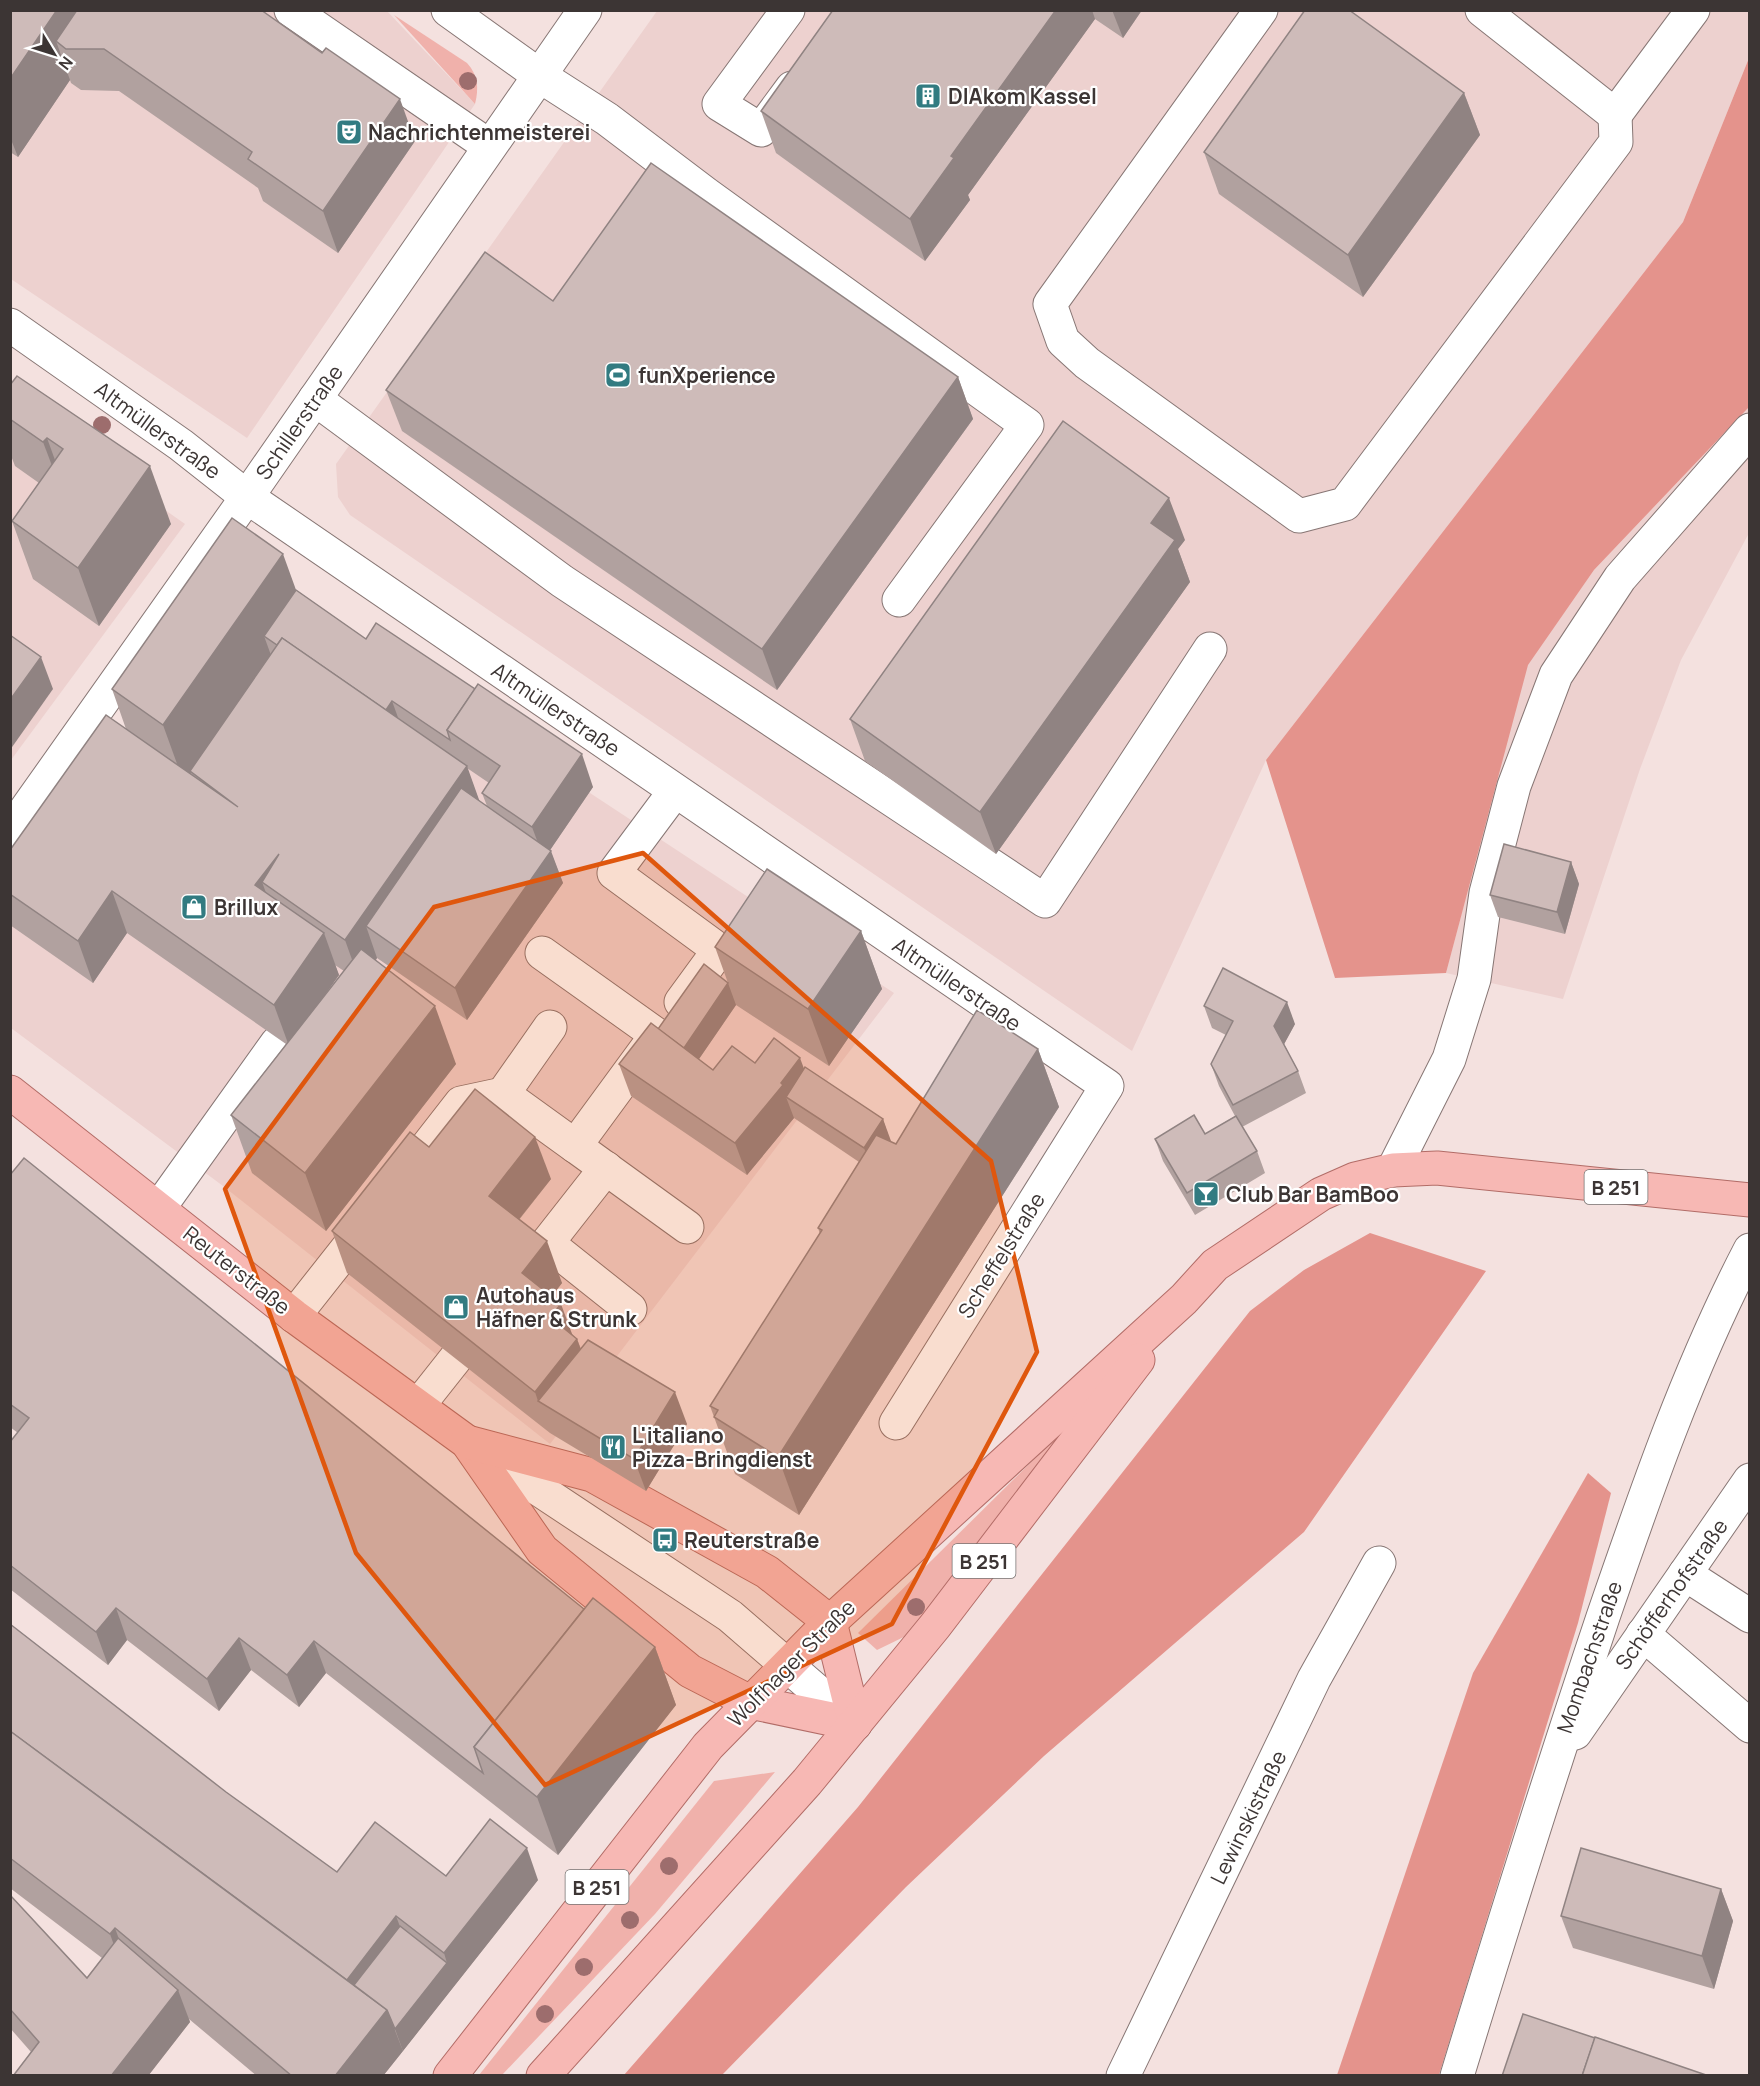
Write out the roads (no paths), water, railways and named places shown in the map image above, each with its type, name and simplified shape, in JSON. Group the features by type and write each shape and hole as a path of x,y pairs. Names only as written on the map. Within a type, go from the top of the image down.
{"main road":[{"name":"Reuterstraße","path":"10,1092 294,1316 467,1442 542,1550 690,1671 750,1702 855,1724"},
{"name":"Wolfhager Straße","path":"543,2076 778,1816 855,1724 935,1626 1184,1299 1215,1265 1321,1194 1355,1179 1407,1169 1749,1200"},
{"name":"Wolfhager Straße","path":"450,2076 708,1746 830,1622 1184,1299"},
{"name":"Reuterstraße","path":"467,1442 592,1475 767,1572 830,1622"},
{"path":"830,1622 855,1724"}],"street":[{"path":"291,10 489,146"},
{"path":"448,10 540,76 607,119 706,194 1027,425 899,600"},
{"name":"Schillerstraße","path":"10,832 247,497 585,10"},
{"path":"788,10 719,104 761,130 807,66"},
{"path":"1261,10 1050,304 1062,341 1087,363 1299,516 1345,504 1616,142 1615,116 1693,10"},
{"path":"1482,10 1615,116"},
{"name":"Altmüllerstraße","path":"10,325 181,445 247,497 1107,1086"},
{"path":"315,399 562,581 1045,901 1210,649"},
{"path":"1407,1169 1449,1059 1474,979 1486,893 1514,786 1556,675 1620,578 1749,430"},
{"path":"575,1146 719,950 614,873 675,791"},
{"path":"542,954 657,1035"},
{"path":"294,1316 461,1103 503,1094 550,1027"},
{"path":"159,1208 277,1043"},
{"name":"Scheffelstraße","path":"896,1423 1107,1086"},
{"path":"503,1094 687,1227"},
{"path":"606,1168 540,1252 630,1309"},
{"name":"Mombachstraße","path":"1457,2076 1552,1767 1638,1516 1691,1372 1739,1292 1749,1250"},
{"path":"418,1406 456,1358"},
{"path":"467,1442 730,1617 855,1724"},
{"name":"Schöfferhofstraße","path":"1552,1767 1749,1480"},
{"name":"Lewinskistraße","path":"1123,2076 1314,1679 1379,1563"},
{"path":"1685,1574 1749,1616"},
{"path":"1643,1634 1749,1726"}],"place":[{"name":"DIAkom Kassel","path":"928,96"},
{"name":"Nachrichtenmeisterei","path":"349,132"},
{"name":"funXperience","path":"618,375"},
{"name":"Brillux","path":"194,907"},
{"name":"Club Bar BamBoo","path":"1206,1194"},
{"name":"Autohaus Häfner & Strunk","path":"456,1307"},
{"name":"L'italiano Pizza-Bringdienst","path":"613,1447"},
{"name":"Reuterstraße","path":"665,1540"}]}
